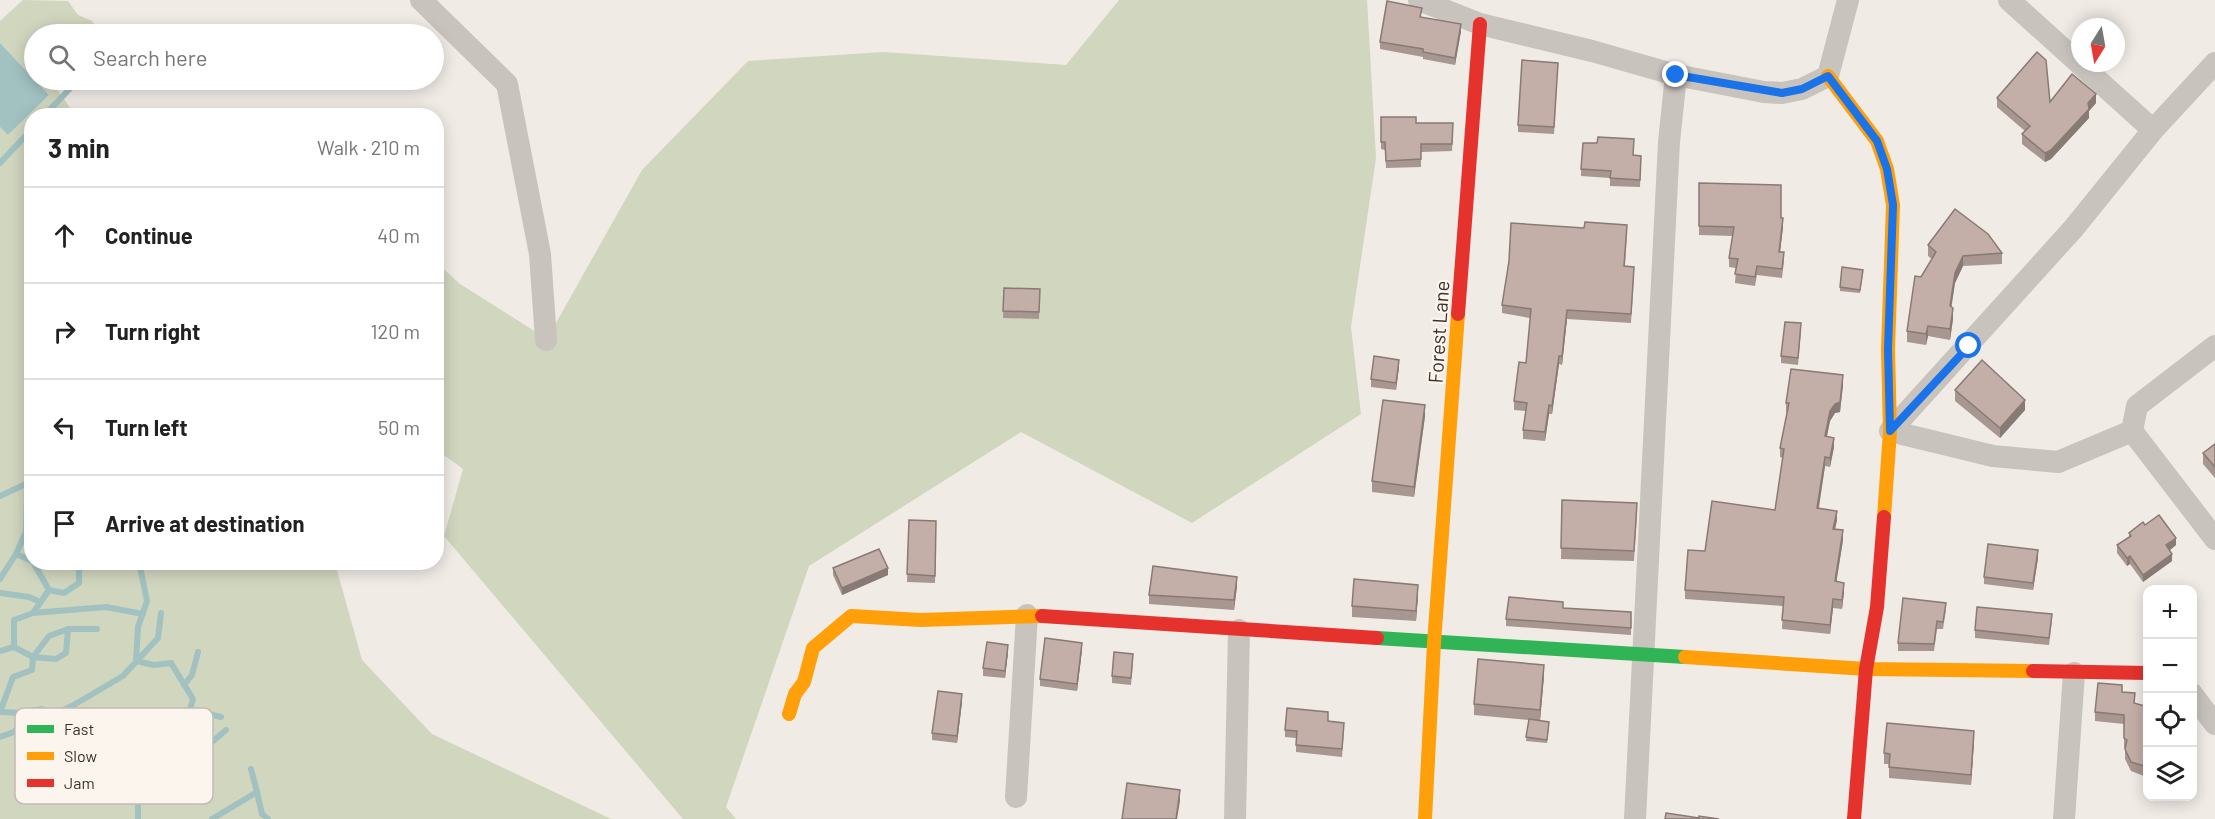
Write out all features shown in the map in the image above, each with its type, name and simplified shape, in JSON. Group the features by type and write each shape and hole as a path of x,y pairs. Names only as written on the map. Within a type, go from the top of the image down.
{"street":[{"path":"422,0 507,84 540,254 546,340"},
{"path":"1419,0 1479,24 1592,51 1676,75 1782,93 1802,89 1828,76 1848,0"},
{"path":"2010,0 2153,130"},
{"name":"Forest Lane","path":"1425,819 1434,643 1479,24"},
{"path":"1890,431 2073,229 2153,130 2215,63"},
{"path":"1635,819 1669,142 1676,75"},
{"path":"1828,76 1877,141 1887,169 1893,205 1888,349 1890,431 1877,607 1866,669 1854,819"},
{"path":"2215,346 2137,406 2132,431 2215,538"},
{"path":"1890,431 1993,456 2058,462 2132,431"},
{"path":"1017,797 1027,615"},
{"path":"789,714 795,694 804,682 813,648 851,616 921,620 1027,615 1434,643 1866,669 2143,673"},
{"path":"1235,819 1239,630"},
{"path":"2064,819 2074,673"},
{"path":"2197,699 2215,724"}],"green space":[{"path":"23,0 68,1 78,15 94,24 24,24 24,68 0,43 0,21"},
{"path":"1119,0 1367,0 1376,158 1351,327 1361,414 1192,523 1021,432 809,566 726,807 736,819 683,819 444,536 463,469 444,455 444,269 460,284 547,339 642,170 748,61 883,52 1066,65"},
{"path":"44,90 58,90 70,108 36,108 49,95"},
{"path":"24,119 24,570 337,570 362,660 432,734 611,819 0,819 0,127 8,135"}],"water":[{"path":"0,43 24,68 24,90 44,90 49,95 36,108 24,108 24,119 8,135 0,127"}],"building":[{"path":"1387,1 1422,8 1420,17 1461,24 1455,58 1423,52 1423,49 1380,42"},
{"path":"2037,52 2046,60 2050,102 2072,74 2096,94 2088,103 2089,109 2051,150 2045,153 2022,134 2030,126 1997,98"},
{"path":"1522,60 1558,63 1554,127 1518,125"},
{"path":"1381,117 1416,117 1416,123 1453,123 1452,144 1421,144 1421,159 1386,161 1385,142 1381,142"},
{"path":"1598,137 1634,139 1633,155 1641,156 1640,180 1610,178 1611,171 1581,169 1583,143 1597,143"},
{"path":"1699,183 1781,185 1781,218 1783,218 1779,252 1784,252 1782,269 1757,266 1755,277 1735,274 1738,259 1729,258 1734,227 1699,226"},
{"path":"1955,209 1988,234 2002,253 1963,256 1955,273 1950,306 1953,308 1950,329 1928,326 1926,334 1907,331 1915,276 1921,277 1936,252 1928,245"},
{"path":"1585,222 1627,225 1624,266 1634,267 1631,314 1567,310 1562,356 1559,356 1552,406 1549,405 1545,432 1523,430 1527,403 1514,401 1519,362 1526,363 1531,309 1502,305 1509,261 1511,223 1584,228"},
{"path":"1842,267 1863,270 1860,290 1840,287"},
{"path":"1004,288 1040,289 1039,312 1003,311"},
{"path":"1785,322 1801,323 1798,358 1781,356"},
{"path":"1374,356 1399,360 1396,383 1371,379"},
{"path":"1982,360 2025,400 2000,428 1955,390"},
{"path":"1791,369 1843,375 1840,402 1835,404 1830,411 1825,436 1834,438 1830,458 1825,457 1817,508 1837,511 1833,529 1843,530 1835,581 1844,583 1842,600 1833,599 1830,625 1782,620 1784,597 1685,590 1688,550 1705,551 1712,501 1775,510 1784,449 1780,448 1789,403 1786,403"},
{"path":"1383,400 1425,405 1414,487 1372,481"},
{"path":"2215,444 2215,467 2203,453"},
{"path":"1562,500 1637,503 1634,551 1561,548"},
{"path":"2159,515 2176,538 2166,545 2172,554 2143,575 2130,556 2127,558 2117,545 2131,536 2129,533 2143,522 2145,525"},
{"path":"909,520 936,521 935,576 907,574"},
{"path":"1988,544 2038,550 2033,583 1984,577"},
{"path":"879,549 888,568 842,588 833,568"},
{"path":"1153,566 1237,577 1234,600 1149,595"},
{"path":"1354,579 1418,585 1416,611 1352,606"},
{"path":"1509,597 1563,602 1563,608 1631,612 1631,628 1506,619"},
{"path":"1903,598 1946,603 1943,622 1937,621 1934,644 1898,643"},
{"path":"1977,607 2052,614 2049,638 1975,630"},
{"path":"1045,638 1082,643 1077,684 1040,679"},
{"path":"987,642 1008,645 1005,671 983,668"},
{"path":"1114,652 1133,654 1131,678 1112,676"},
{"path":"1478,659 1544,665 1540,710 1474,704"},
{"path":"2098,683 2122,685 2122,692 2135,693 2134,703 2143,706 2143,766 2131,762 2125,749 2127,740 2124,738 2124,715 2095,712"},
{"path":"938,691 962,694 957,736 932,733"},
{"path":"1287,708 1328,712 1328,721 1344,723 1342,749 1296,745 1297,731 1285,730"},
{"path":"1529,719 1549,722 1547,740 1526,737"},
{"path":"1887,723 1974,731 1971,775 1889,767 1890,754 1884,753"},
{"path":"1127,783 1180,790 1176,819 1122,819"},
{"path":"1666,813 1699,818 1699,816 1719,819 1665,819"}],"waterway":[{"path":"52,108 69,90"},
{"path":"0,163 24,138"},
{"path":"0,496 24,485"},
{"path":"24,536 16,554 24,558"},
{"path":"0,579 16,554"},
{"path":"15,713 0,712 13,677 32,670 33,657 14,647 14,620 33,613 49,590 38,570"},
{"path":"49,590 64,593 79,583 79,570"},
{"path":"141,570 147,601 138,627 136,661 154,665 171,663 193,699 190,708"},
{"path":"0,593 29,597 40,602"},
{"path":"33,613 106,607 143,614"},
{"path":"68,708 123,676 158,638 161,613"},
{"path":"33,657 49,636 68,629 97,629"},
{"path":"33,657 56,659 66,653 68,629"},
{"path":"0,651 14,647"},
{"path":"184,685 192,675 198,652"},
{"path":"213,715 221,717"},
{"path":"213,741 226,730"},
{"path":"0,737 15,731"},
{"path":"212,819 257,792 251,769"},
{"path":"257,792 262,814 268,819"},
{"path":"138,804 138,819"}],"traffic: fast":[{"path":"1377,638 1685,657"}],"traffic: slow":[{"path":"1828,76 1877,141 1887,169 1893,205 1888,349 1890,431 1884,517"},
{"path":"1425,819 1434,643 1458,314"},
{"path":"789,714 795,694 804,682 813,648 851,616 921,620 1042,616"},
{"path":"1685,657 1866,669 2033,671"}],"traffic: jam":[{"path":"1458,314 1480,24"},
{"path":"1854,819 1866,669 1877,607 1884,517"},
{"path":"1042,616 1377,638"},
{"path":"2033,671 2143,673"}],"route":[{"path":"1676,75 1764,92 1782,93 1802,89 1828,76 1877,141 1887,169 1893,205 1888,349 1890,431 1917,399 1969,346"}]}
